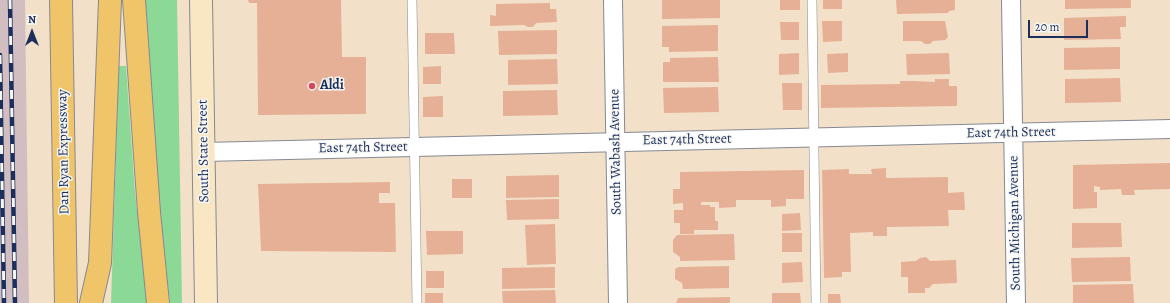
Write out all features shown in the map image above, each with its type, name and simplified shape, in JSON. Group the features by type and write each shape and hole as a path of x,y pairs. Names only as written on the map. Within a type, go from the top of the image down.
{"highway":[{"name":"Dan Ryan Expressway","path":"61,0 66,303"},
{"path":"91,303 100,263 110,0"},
{"path":"134,0 149,212 158,303"}],"main road":[{"name":"South State Street","path":"201,0 206,303"}],"street":[{"name":"South Wabash Avenue","path":"613,0 618,303"},
{"name":"South Michigan Avenue","path":"1011,0 1016,303"},
{"name":"East 74th Street","path":"204,152 1170,129"}],"lane":[{"path":"412,0 417,303"},
{"path":"812,0 816,303"}],"shaded area":[{"path":"0,0 25,0 29,303 0,303"}],"green space":[{"path":"145,0 177,0 182,303 170,303 152,137"},
{"path":"119,66 126,66 135,192 147,303 111,303"}],"building":[{"name":"Aldi","path":"248,0 341,0 342,57 366,57 366,114 258,115 257,3 249,3"},
{"path":"662,0 720,0 720,18 662,19"},
{"path":"780,0 800,0 800,10 780,10"},
{"path":"823,0 842,0 842,9 823,9"},
{"path":"896,0 955,0 955,10 949,11 948,13 897,14"},
{"path":"1065,0 1131,0 1131,8 1065,9"},
{"path":"550,3 550,9 556,9 557,22 536,23 533,27 524,25 490,26 490,15 496,16 496,4"},
{"path":"1126,16 1126,27 1120,27 1121,39 1064,40 1064,18"},
{"path":"822,21 842,21 842,41 823,42"},
{"path":"903,21 945,21 948,37 945,40 933,41 930,44 925,44 921,41 903,41"},
{"path":"780,22 799,22 799,40 781,40"},
{"path":"718,25 718,51 669,52 669,47 662,47 662,26"},
{"path":"557,30 557,54 499,55 498,31"},
{"path":"425,33 454,33 455,54 425,54"},
{"path":"1120,47 1120,69 1064,70 1064,48"},
{"path":"799,53 799,74 779,75 779,54"},
{"path":"848,53 848,72 828,73 827,54"},
{"path":"949,53 950,74 907,75 906,54"},
{"path":"718,57 719,82 663,82 663,62 670,62 670,58"},
{"path":"557,59 558,84 508,85 508,60"},
{"path":"441,66 441,84 423,84 423,67"},
{"path":"1120,78 1121,102 1065,103 1065,79"},
{"path":"935,79 949,79 949,86 957,86 957,106 821,108 821,85 900,84 900,81 935,82"},
{"path":"782,83 802,83 802,110 783,110"},
{"path":"718,87 719,112 664,113 663,88"},
{"path":"557,90 558,115 503,116 503,91"},
{"path":"443,96 443,117 423,117 423,97"},
{"path":"1170,163 1170,189 1134,190 1135,195 1122,195 1121,189 1100,190 1100,187 1094,186 1094,192 1097,192 1097,208 1073,209 1073,165"},
{"path":"886,168 886,178 948,177 948,193 964,192 965,210 948,210 949,226 887,227 887,236 873,236 873,232 850,233 851,272 842,272 842,277 824,278 822,170 849,169 849,174 872,174 871,169"},
{"path":"804,170 804,199 786,199 786,206 771,207 771,200 736,200 736,207 719,208 719,202 701,202 701,205 710,205 710,207 715,207 715,221 718,221 718,230 694,230 694,234 680,234 680,223 674,223 674,210 683,210 683,203 673,204 673,189 680,189 680,172"},
{"path":"559,175 559,197 506,198 506,176"},
{"path":"452,179 472,179 472,198 452,198"},
{"path":"390,182 390,193 379,193 379,203 395,203 396,252 261,251 258,184"},
{"path":"559,199 559,219 507,220 506,200"},
{"path":"800,213 801,230 782,231 782,214"},
{"path":"1072,223 1121,223 1122,247 1072,248"},
{"path":"555,224 556,264 527,265 525,225"},
{"path":"426,231 463,231 463,254 427,255"},
{"path":"782,233 802,233 802,252 782,252"},
{"path":"734,234 735,260 680,261 680,257 673,252 673,240 677,235"},
{"path":"926,257 930,261 956,260 957,283 933,284 929,288 925,288 925,293 908,293 908,277 901,277 901,262 916,261 920,258"},
{"path":"1130,257 1131,281 1072,282 1071,258"},
{"path":"802,262 803,282 782,283 782,263"},
{"path":"729,266 729,288 683,289 682,283 675,279 675,269 679,267"},
{"path":"555,267 555,288 502,289 502,268"},
{"path":"426,271 444,271 444,288 426,288"},
{"path":"1133,284 1134,303 1073,303 1073,285"},
{"path":"555,290 556,303 503,303 502,291"},
{"path":"425,293 443,293 443,303 425,303"},
{"path":"772,293 800,293 801,303 772,303"},
{"path":"828,294 840,294 841,303 828,303"},
{"path":"730,297 730,303 676,303 678,298"}],"railway":[{"path":"10,0 15,303"},
{"path":"0,55 4,303"}],"place":[{"name":"Aldi","path":"312,86"}]}
